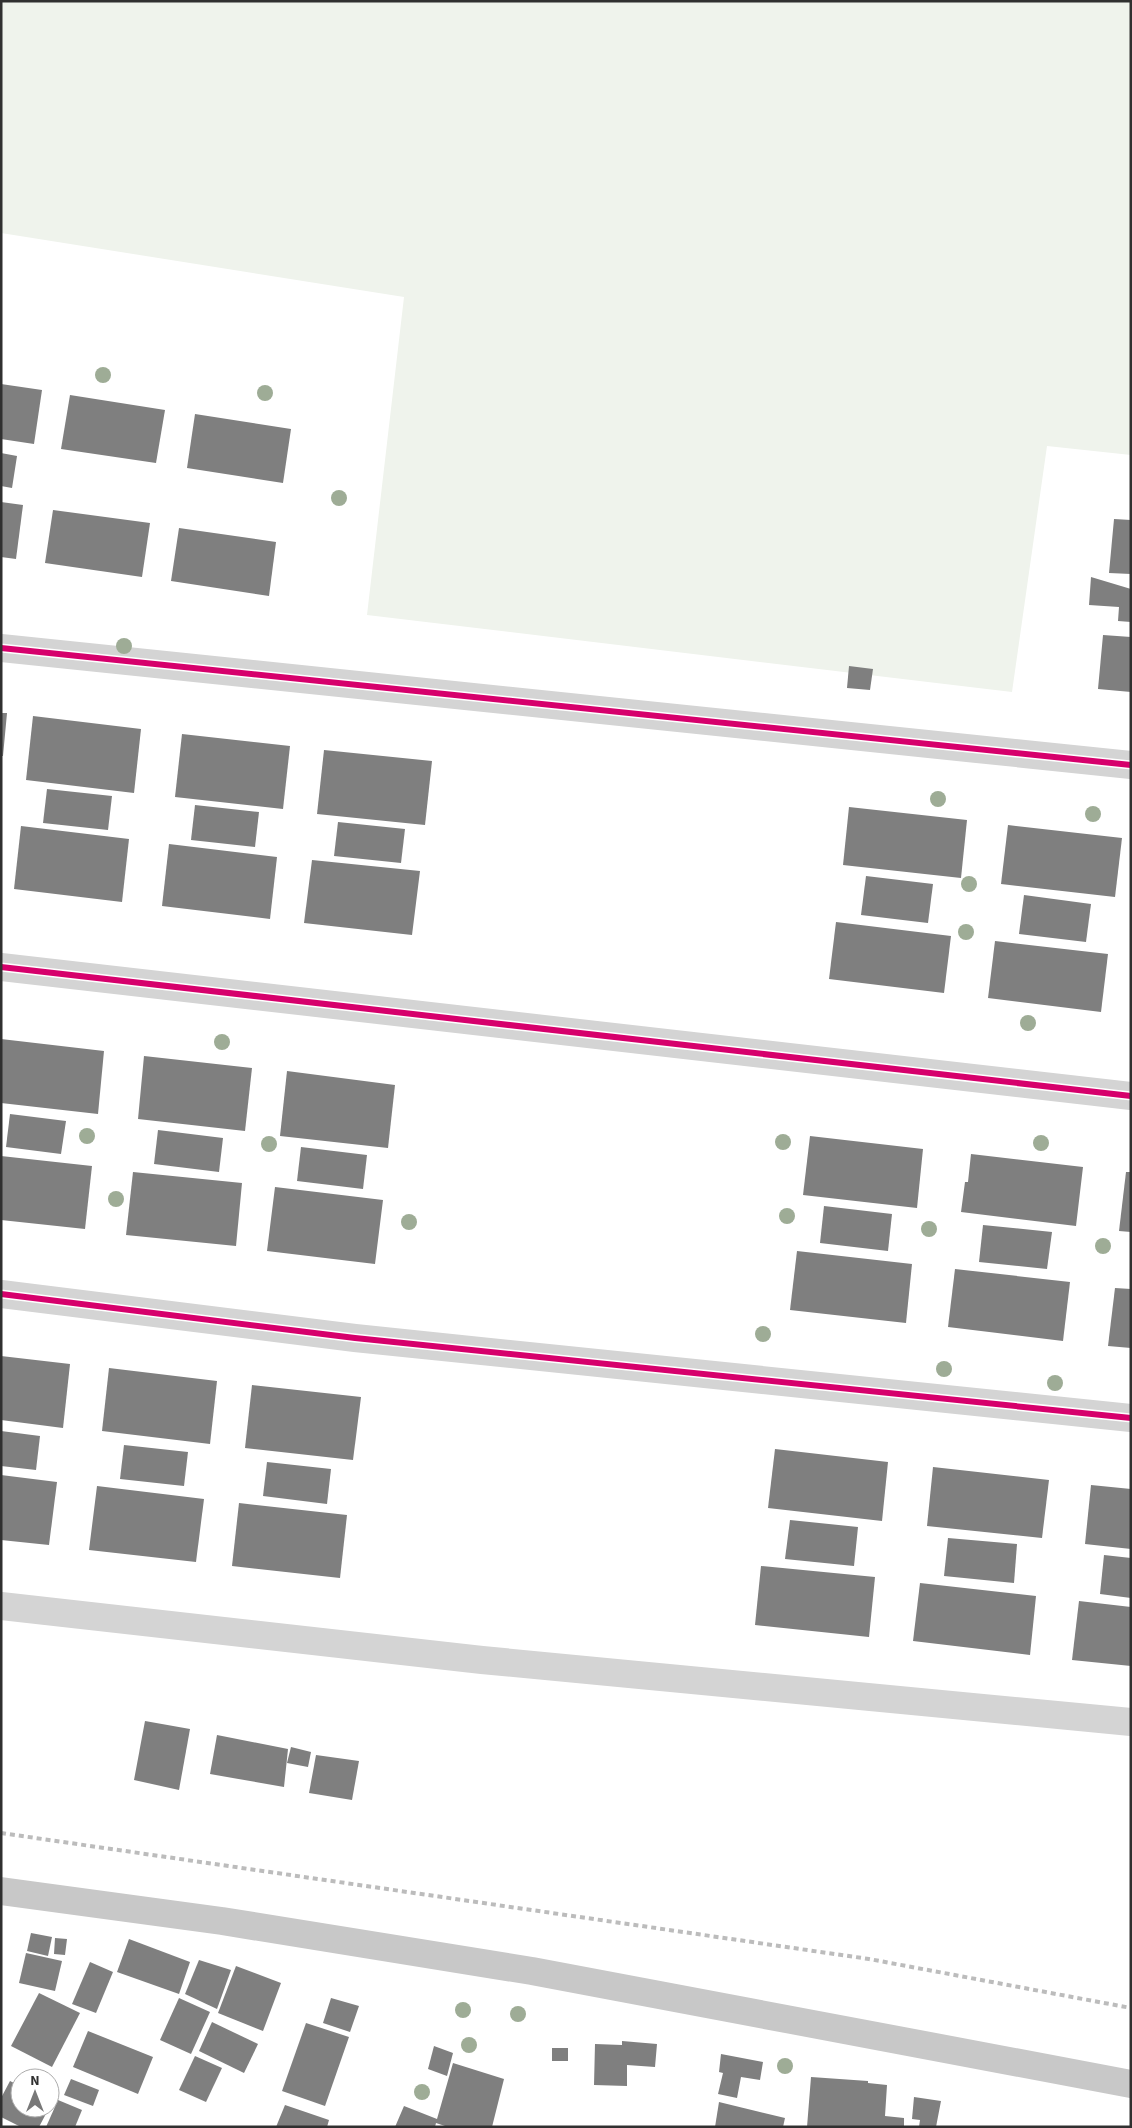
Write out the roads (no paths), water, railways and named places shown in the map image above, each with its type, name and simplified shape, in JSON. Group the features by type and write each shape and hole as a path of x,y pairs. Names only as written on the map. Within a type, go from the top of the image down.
{"main road":[{"path":"1,1890 222,1921 532,1971 1131,2084"}],"street":[{"path":"1,648 1131,765"},
{"path":"1,967 1131,1096"},
{"path":"1,1294 365,1339 1131,1418"},
{"path":"1,1606 482,1660 1131,1722"}],"railway":[{"path":"1,1833 869,1959 1131,2008"}]}
